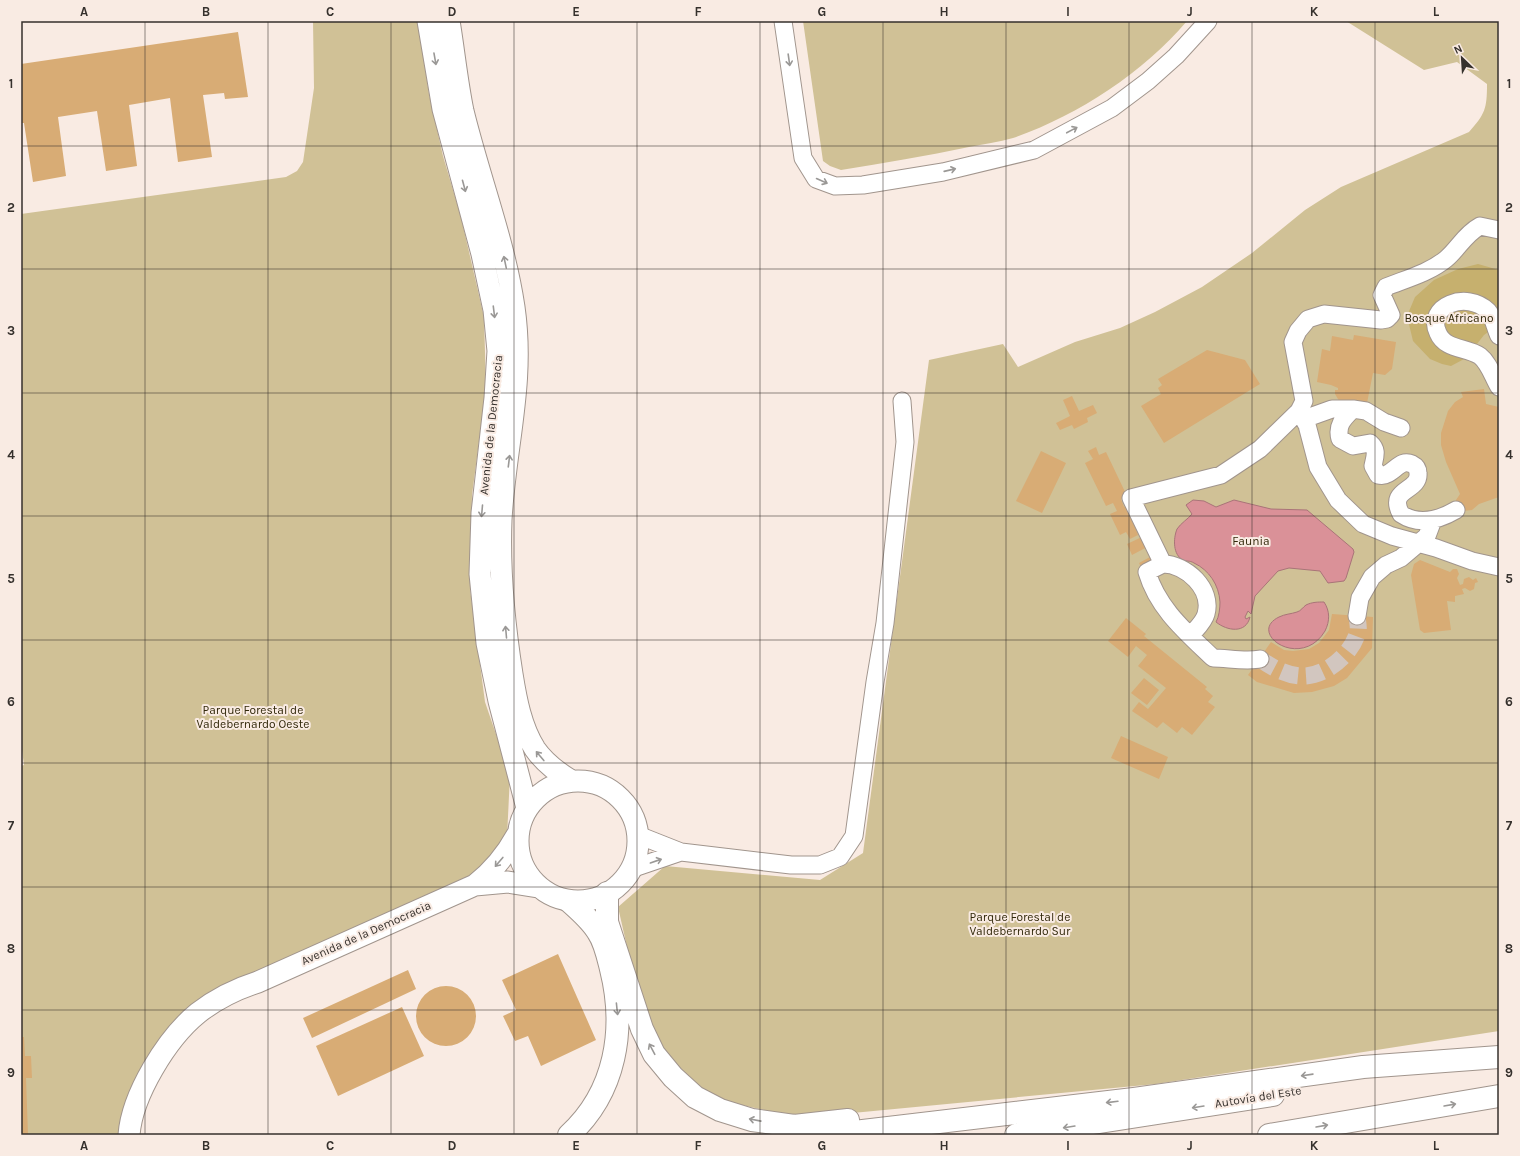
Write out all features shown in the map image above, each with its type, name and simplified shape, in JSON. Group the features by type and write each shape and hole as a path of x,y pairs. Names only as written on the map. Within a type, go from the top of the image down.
{"highway":[{"path":"607,893 607,922 642,1029 654,1054 673,1077 695,1096 720,1110 752,1120 794,1126 933,1111 1031,1110"},
{"path":"569,901 599,932 606,952 614,985 618,1014 617,1044 609,1076 599,1099 569,1135"},
{"path":"829,1135 1134,1099 1363,1067 1499,1058"},
{"name":"Autovía del Este","path":"1016,1135 1499,1058"},
{"path":"1269,1135 1499,1096"}],"main road":[{"name":"Avenida de la Democracia","path":"428,21 443,109 482,254 494,310 498,358 482,514 480,574 487,643 499,701 516,760 527,808"},
{"name":"Avenida de la Democracia","path":"449,21 463,110 502,249 514,307 518,353 516,400 502,519 501,576 506,639 515,693 527,735 535,750 544,761 570,780"},
{"path":"570,780 594,782 616,793 631,812 638,835 637,852 631,869 621,883 607,893 594,899 569,901 551,895 538,887 528,876 521,863 518,852 517,835 527,808 535,797 545,789 570,780"},
{"name":"Avenida de la Democracia","path":"129,1135 133,1113 152,1071 185,1026 198,1013 226,995 475,885 495,867 507,853 517,835"},
{"name":"Avenida de la Democracia","path":"475,885 508,882 538,887"},
{"name":"Avenida de la Democracia","path":"140,1135 148,1103 171,1064 193,1033 218,1009 258,982"}],"street":[{"path":"783,21 804,158 816,179 835,186 863,185 943,172 1034,150 1112,108 1148,81 1176,56 1208,21"},
{"path":"1499,230 1480,226 1461,241 1446,259 1420,274 1386,287 1382,295 1391,315 1387,319 1381,320 1324,314 1308,319 1298,331 1293,342 1304,401 1302,415 1307,425 1318,467 1338,500 1363,524 1392,536 1436,548 1472,562 1499,567"},
{"path":"1499,336 1493,320 1487,311 1477,303 1470,301 1459,300 1449,304 1439,314 1436,321 1436,327 1441,338 1451,346 1469,350 1486,361 1499,387"},
{"path":"638,835 681,852 791,865 820,865 840,857 854,836 875,682 885,623 905,442 902,400"},
{"path":"1162,564 1131,498 1221,475 1260,449 1302,415 1332,409 1353,409 1366,411 1384,422 1401,428"},
{"path":"1353,409 1341,422 1338,432 1340,439 1353,446 1370,443 1376,452 1374,470 1378,475 1384,476 1405,462 1415,465 1418,469 1418,478 1416,482 1400,494 1398,508 1401,514 1412,520 1433,520 1444,518 1456,510"},
{"path":"1357,616 1360,598 1372,577 1386,565 1400,558 1427,536 1433,520"},
{"path":"1190,636 1202,622 1206,613 1206,595 1202,587 1186,573 1169,564 1162,564 1148,572 1152,587 1164,608 1190,636 1213,658 1236,658 1250,661 1260,659"},
{"path":"631,869 681,852"}],"green space":[{"name":"Parque Forestal de Valdebernardo Oeste","path":"313,21 418,21 429,94 443,156 461,217 484,317 486,388 472,495 470,589 485,702 510,775 507,837 482,870 228,984 151,1057 129,1092 122,1135 21,1135 21,766 24,765 21,742 21,214 286,177 297,171 303,162 314,88"},
{"path":"803,21 1187,21 1170,40 1150,58 1108,91 1061,118 1037,129 1002,141 841,170 830,166 823,161"},
{"path":"1346,21 1499,21 1499,1031 1156,1084 800,1118 711,1098 659,1047 635,982 618,907 665,866 820,880 863,853 929,360 1003,344 1018,367 1075,342 1120,328 1155,312 1202,287 1252,253 1305,210 1341,187 1469,132 1484,111 1486,105 1487,84 1457,62 1424,70"},
{"name":"Bosque Africano","path":"1478,264 1499,270 1499,324 1484,335 1466,358 1451,366 1430,359 1413,341 1407,316 1415,297 1434,280 1458,269"}],"shaded area":[{"path":"1193,500 1204,501 1216,507 1234,500 1271,509 1307,510 1353,549 1354,552 1346,578 1344,581 1328,583 1320,571 1289,568 1278,571 1255,596 1251,614 1248,611 1245,617 1246,619 1250,617 1245,626 1231,629 1220,625 1216,622 1220,610 1220,602 1218,590 1215,584 1209,574 1192,562 1180,558 1176,551 1175,537 1177,529 1192,514 1186,505"},
{"path":"1324,602 1329,616 1328,624 1325,631 1315,643 1303,648 1291,648 1281,645 1273,639 1269,632 1271,624 1279,617 1301,610 1308,604"}],"building":[{"path":"238,32 248,97 225,99 224,93 203,95 212,157 178,162 170,98 129,105 137,166 106,171 97,111 58,117 66,176 33,182 24,123 21,123 21,64"},
{"path":"1354,335 1396,342 1392,369 1385,375 1373,373 1367,403 1341,404 1335,394 1335,390 1338,390 1338,388 1317,382 1322,349 1330,351 1332,336 1353,340"},
{"path":"1207,350 1245,360 1260,384 1164,443 1141,406 1161,394 1158,388 1162,385 1158,379"},
{"path":"1484,389 1486,404 1499,407 1499,497 1479,504 1472,510 1463,511 1456,503 1456,500 1460,494 1446,462 1441,445 1441,433 1448,411 1455,402 1463,397 1461,392"},
{"path":"1072,396 1079,411 1093,405 1097,413 1087,418 1088,422 1074,429 1072,425 1060,430 1056,423 1070,416 1063,400"},
{"path":"1096,447 1099,455 1106,452 1127,496 1121,499 1124,507 1130,504 1140,525 1135,527 1138,535 1130,539 1126,532 1120,535 1110,514 1117,511 1113,503 1106,506 1085,463 1093,459 1088,451"},
{"path":"1041,451 1066,463 1042,513 1016,501"},
{"path":"1144,536 1149,546 1132,555 1127,544"},
{"path":"1150,557 1153,563 1142,569 1139,563"},
{"path":"1420,560 1450,572 1453,569 1457,569 1459,574 1457,578 1460,585 1463,584 1464,579 1469,577 1473,580 1476,578 1478,582 1475,583 1474,589 1470,591 1465,588 1462,589 1464,594 1455,596 1455,602 1447,601 1451,630 1424,633 1420,630 1411,575 1414,564"},
{"path":"1332,614 1373,617 1372,648 1347,678 1334,686 1312,692 1294,693 1257,682 1248,675 1271,642 1284,650 1293,651 1309,649 1319,643 1329,630"},
{"path":"1126,618 1146,634 1144,636 1207,687 1205,689 1213,696 1208,702 1215,707 1192,735 1182,727 1177,733 1163,722 1157,728 1132,711 1139,702 1148,709 1166,688 1138,666 1147,655 1136,646 1128,657 1108,641"},
{"path":"1144,678 1159,690 1147,705 1131,693"},
{"path":"1121,736 1168,757 1159,779 1111,758"},
{"path":"558,954 596,1040 541,1066 528,1036 515,1041 503,1016 516,1010 502,980"},
{"path":"408,970 416,989 312,1038 303,1018"},
{"path":"446,986 463,991 471,999 476,1016 471,1033 463,1041 446,1046 429,1041 421,1033 416,1016 421,999 429,991"},
{"path":"402,1007 424,1056 338,1096 316,1046"},
{"path":"21,1037 24,1037 25,1056 31,1056 32,1078 26,1078 28,1135 21,1135"}],"tunnel":[{"path":"1260,659 1274,668 1296,676 1311,675 1320,672 1337,662 1351,647 1358,631 1357,616"}],"park label":[{"name":"Faunia","path":"1251,541"},
{"name":"Parque Forestal de Valdebernardo Sur","path":"1020,924"}]}
